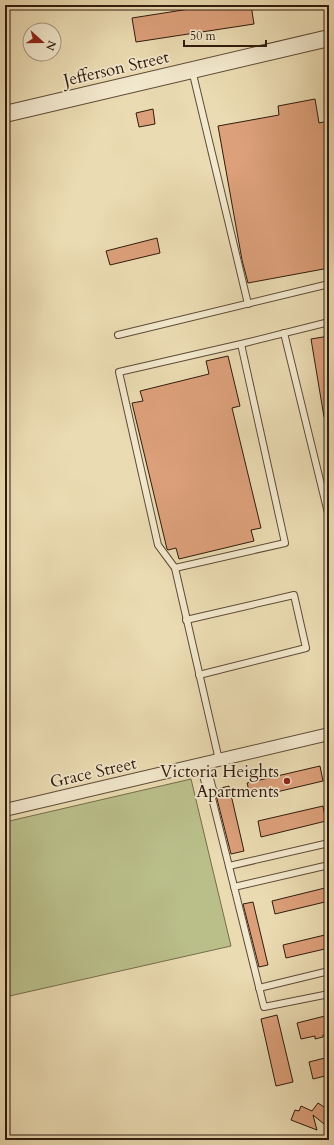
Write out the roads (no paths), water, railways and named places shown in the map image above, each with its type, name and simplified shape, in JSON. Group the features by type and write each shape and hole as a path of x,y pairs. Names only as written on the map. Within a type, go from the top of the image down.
{"street":[{"name":"Jefferson Street","path":"5,114 329,38"},
{"name":"Grace Street","path":"5,810 329,734"},
{"path":"203,764 210,790"}],"lane":[{"path":"192,70 248,304"},
{"path":"118,335 329,284"},
{"path":"219,760 175,568 158,545 119,372 329,322"},
{"path":"284,333 329,517"},
{"path":"175,568 285,543 241,344"},
{"path":"186,620 294,594 306,648 199,675"},
{"path":"210,790 264,1008 329,994"},
{"path":"229,866 329,843"},
{"path":"234,887 329,865"},
{"path":"259,988 329,971"}],"place":[{"name":"Victoria Heights Apartments","path":"287,781"}]}
